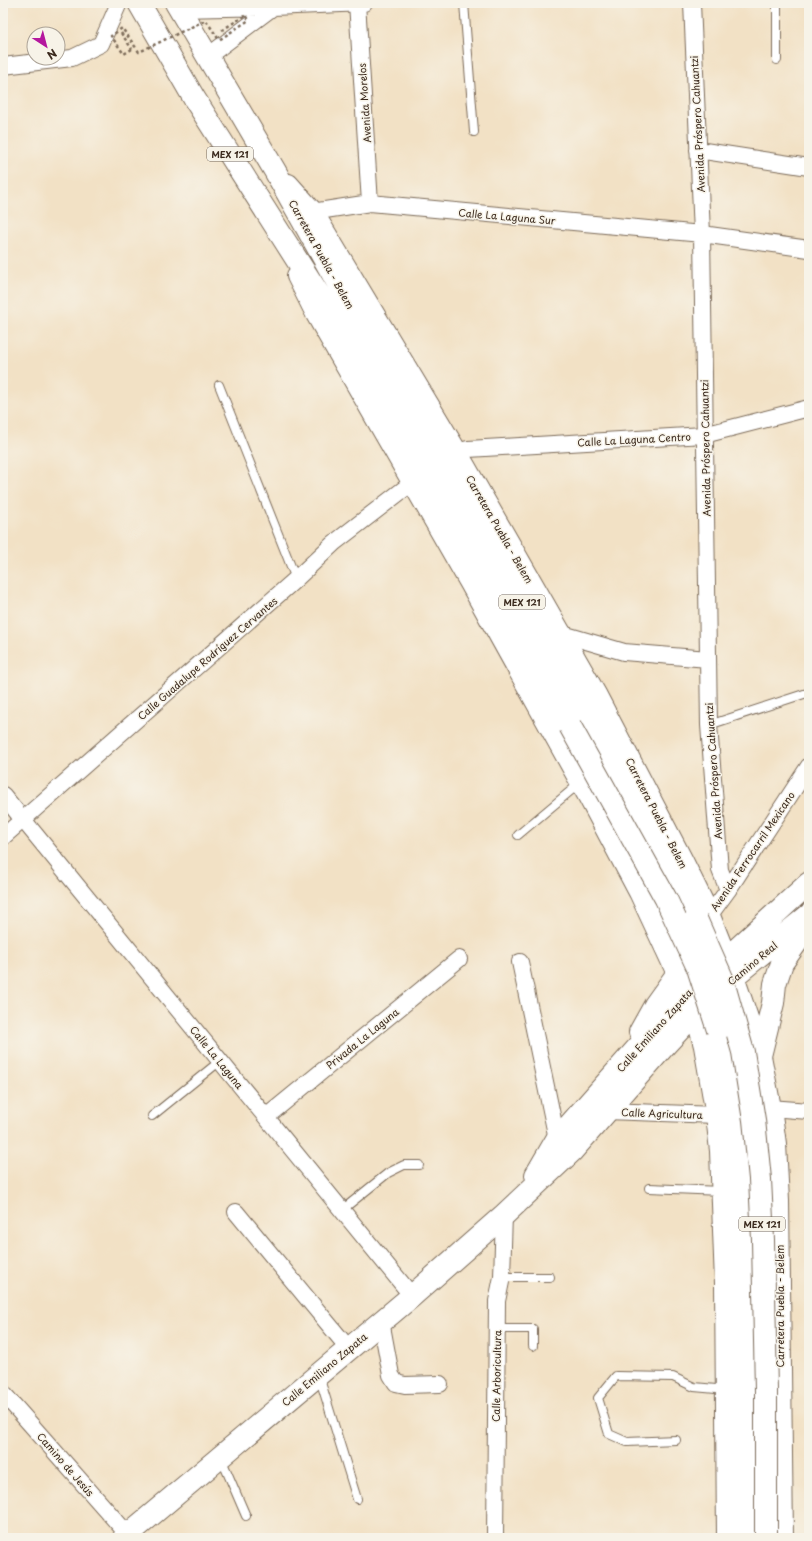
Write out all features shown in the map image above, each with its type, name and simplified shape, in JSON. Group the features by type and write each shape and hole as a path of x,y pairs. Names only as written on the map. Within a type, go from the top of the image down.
{"main road":[{"name":"MEX 121","path":"139,3 194,98 325,304 415,455 570,726 666,899 698,968 718,1030 734,1106 738,1137 742,1186 745,1275 747,1538"},
{"name":"Carretera Puebla - Belem","path":"177,6 275,171 672,867 722,978 742,1052 754,1120 760,1179 763,1240 766,1391 766,1538"},
{"name":"Carretera Puebla - Belem","path":"275,171 312,212 456,452 596,696 682,861 710,918 730,968 760,1056 775,1144 778,1201 782,1538"},
{"path":"256,195 317,314 581,782 640,892 696,1012 705,1046 717,1115 721,1151 726,1283 728,1538"},
{"name":"Calle Emiliano Zapata","path":"521,1198 557,1139 623,1064 683,982 730,968 768,920 809,883"},
{"name":"Camino Real","path":"696,1012 730,968 809,915"},
{"path":"710,918 724,928 735,931 750,930 768,920"},
{"path":"760,1056 773,1004 775,984 782,963 799,939 809,930"},
{"name":"Calle Emiliano Zapata","path":"128,1537 220,1457 412,1296 504,1215 572,1151 606,1111 696,1012"},
{"path":"666,1044 681,1037 694,1039 705,1046"}],"street":[{"path":"3,66 72,58 101,44 119,3"},
{"path":"177,6 273,7 360,3"},
{"name":"Avenida Morelos","path":"360,3 370,203"},
{"name":"Avenida Próspero Cahuantzi","path":"692,3 702,234 709,725 720,870 728,890"},
{"path":"207,57 273,7"},
{"path":"698,150 809,168"},
{"name":"Calle La Laguna Sur","path":"312,212 370,203 702,234 809,249"},
{"name":"Calle La Laguna Centro","path":"456,452 468,449 704,435 809,408"},
{"name":"Calle Guadalupe Rodríguez Cervantes","path":"3,837 334,544 413,482"},
{"path":"560,633 624,652 708,659"},
{"name":"Avenida Ferrocarril Mexicano","path":"710,918 809,766"},
{"name":"Calle La Laguna","path":"3,795 412,1296"},
{"name":"Privada La Laguna","path":"266,1117 459,959"},
{"path":"520,962 557,1139"},
{"path":"770,1108 809,1111"},
{"name":"Calle Agricultura","path":"606,1111 717,1115"},
{"path":"236,1212 349,1348"},
{"name":"Calle Arboricultura","path":"494,1538 497,1301 502,1277 504,1215"},
{"path":"381,1321 391,1375 396,1383 405,1385 440,1384"},
{"name":"Camino de Jesús","path":"3,1393 128,1537"}],"lane":[{"path":"464,3 474,132"},
{"path":"777,3 777,60"},
{"path":"219,385 296,579"},
{"path":"709,725 808,693"},
{"path":"518,835 581,782"},
{"path":"152,1116 220,1061"},
{"path":"342,1210 388,1174 404,1165 419,1165"},
{"path":"649,1188 722,1191"},
{"path":"502,1277 550,1276"},
{"path":"497,1329 533,1329 533,1346"},
{"path":"319,1374 357,1499"},
{"path":"676,1440 627,1442 609,1434 598,1398 616,1376 672,1377 694,1387 727,1390"},
{"path":"220,1457 246,1516"}],"path":[{"path":"132,49 124,54 111,36 122,28 139,52 206,20 219,40 249,20 246,15 222,30"}]}
